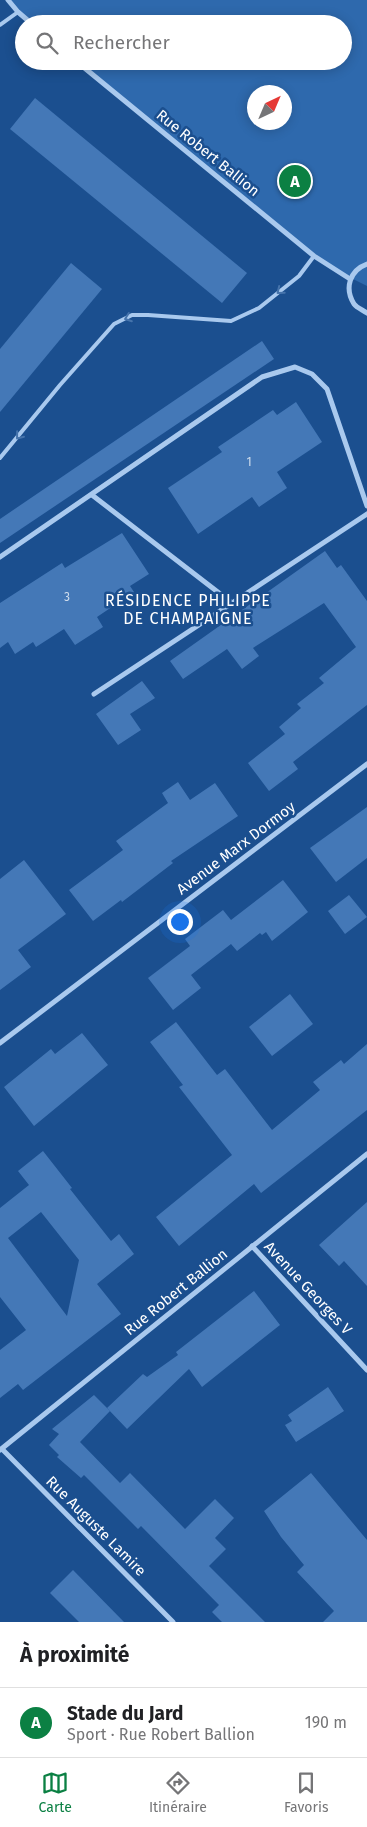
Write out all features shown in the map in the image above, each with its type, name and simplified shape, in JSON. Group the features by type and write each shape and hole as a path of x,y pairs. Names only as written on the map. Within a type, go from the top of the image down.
{"street":[{"path":"8,0 22,15"},
{"name":"Rue Robert Ballion","path":"87,70 314,256 350,279"},
{"path":"367,264 360,266 350,279 348,292 355,306 367,313"},
{"path":"0,557 262,377 295,367 312,374 327,389 367,506"},
{"path":"92,495 232,603"},
{"path":"94,694 367,514"},
{"name":"Avenue Marx Dormoy","path":"0,1043 367,764"},
{"name":"Rue Robert Ballion","path":"1,1449 367,1154"},
{"name":"Avenue Georges V","path":"252,1246 367,1370"},
{"name":"Rue Auguste Lamire","path":"1,1449 173,1622"}],"lane":[{"path":"0,25 18,12"},
{"path":"0,458 114,324 132,315 232,321 259,308 299,276 314,256"}],"shaded area":[{"path":"8,0 367,0 367,286 331,268 87,70 352,70 352,15 23,15"}],"building":[{"path":"35,98 247,273 222,303 10,129"},
{"path":"71,263 102,289 0,412 0,349"},
{"path":"262,341 274,359 0,543 0,519"},
{"path":"296,402 322,442 277,472 287,488 259,507 252,497 198,534 168,488 222,452 218,447 273,410 277,415"},
{"path":"122,533 149,574 130,586 134,592 97,617 103,627 75,645 64,629 36,647 33,642 15,654 8,642 0,648 0,603 62,563 65,568"},
{"path":"325,551 337,568 341,565 367,601 367,705 293,762 298,769 269,791 248,763 285,734 279,727 301,708 297,704 324,683 319,678 356,647 324,603 253,648 259,656 242,669 227,649 183,679 170,661"},
{"path":"142,681 155,698 130,714 141,730 118,745 96,714"},
{"path":"178,782 190,800 215,783 238,816 171,861 173,863 122,902 121,900 93,921 69,890 123,850 116,841 168,803 162,793"},
{"path":"367,807 367,858 336,882 310,848"},
{"path":"24,860 66,914 18,950 31,967 0,990 0,879"},
{"path":"283,880 308,912 272,941 266,932 262,935 260,933 237,951 231,944 191,975 201,988 173,1010 148,978 190,946 185,939 223,910 231,920"},
{"path":"349,895 367,917 345,934 328,911"},
{"path":"290,994 313,1024 272,1056 249,1027"},
{"path":"176,1022 217,1075 225,1069 272,1130 320,1090 313,1082 341,1060 344,1064 367,1044 367,1110 261,1193 254,1184 179,1246 156,1217 232,1155 179,1087 183,1085 150,1042"},
{"path":"82,1033 108,1065 34,1126 4,1087 51,1049 55,1054"},
{"path":"43,1151 111,1241 119,1234 134,1254 97,1284 121,1314 23,1390 18,1384 0,1398 0,1350 26,1330 0,1297 0,1208 29,1185 18,1171","holes":["41,1212 79,1260 67,1316 8,1238"]},
{"path":"367,1202 367,1286 344,1261 339,1266 319,1245"},
{"path":"254,1291 280,1325 202,1387 189,1369 127,1429 107,1408 143,1374 147,1377 178,1355 176,1352"},
{"path":"328,1387 344,1411 296,1442 285,1425 292,1421 288,1415"},
{"path":"94,1395 110,1411 80,1442 120,1483 130,1473 185,1529 215,1499 234,1518 215,1538 226,1549 209,1566 265,1622 222,1622 212,1612 219,1605 141,1526 138,1529 84,1475 81,1478 57,1457 59,1455 49,1445 59,1434 52,1429"},
{"path":"311,1473 367,1540 367,1622 323,1622 334,1611 297,1572 304,1565 281,1537 264,1511"},
{"path":"73,1570 124,1622 79,1622 50,1593"}],"place":[{"name":"Stade du Jard","path":"295,181"}],"district":[{"name":"RÉSIDENCE PHILIPPE DE CHAMPAIGNE","path":"188,609"}]}
